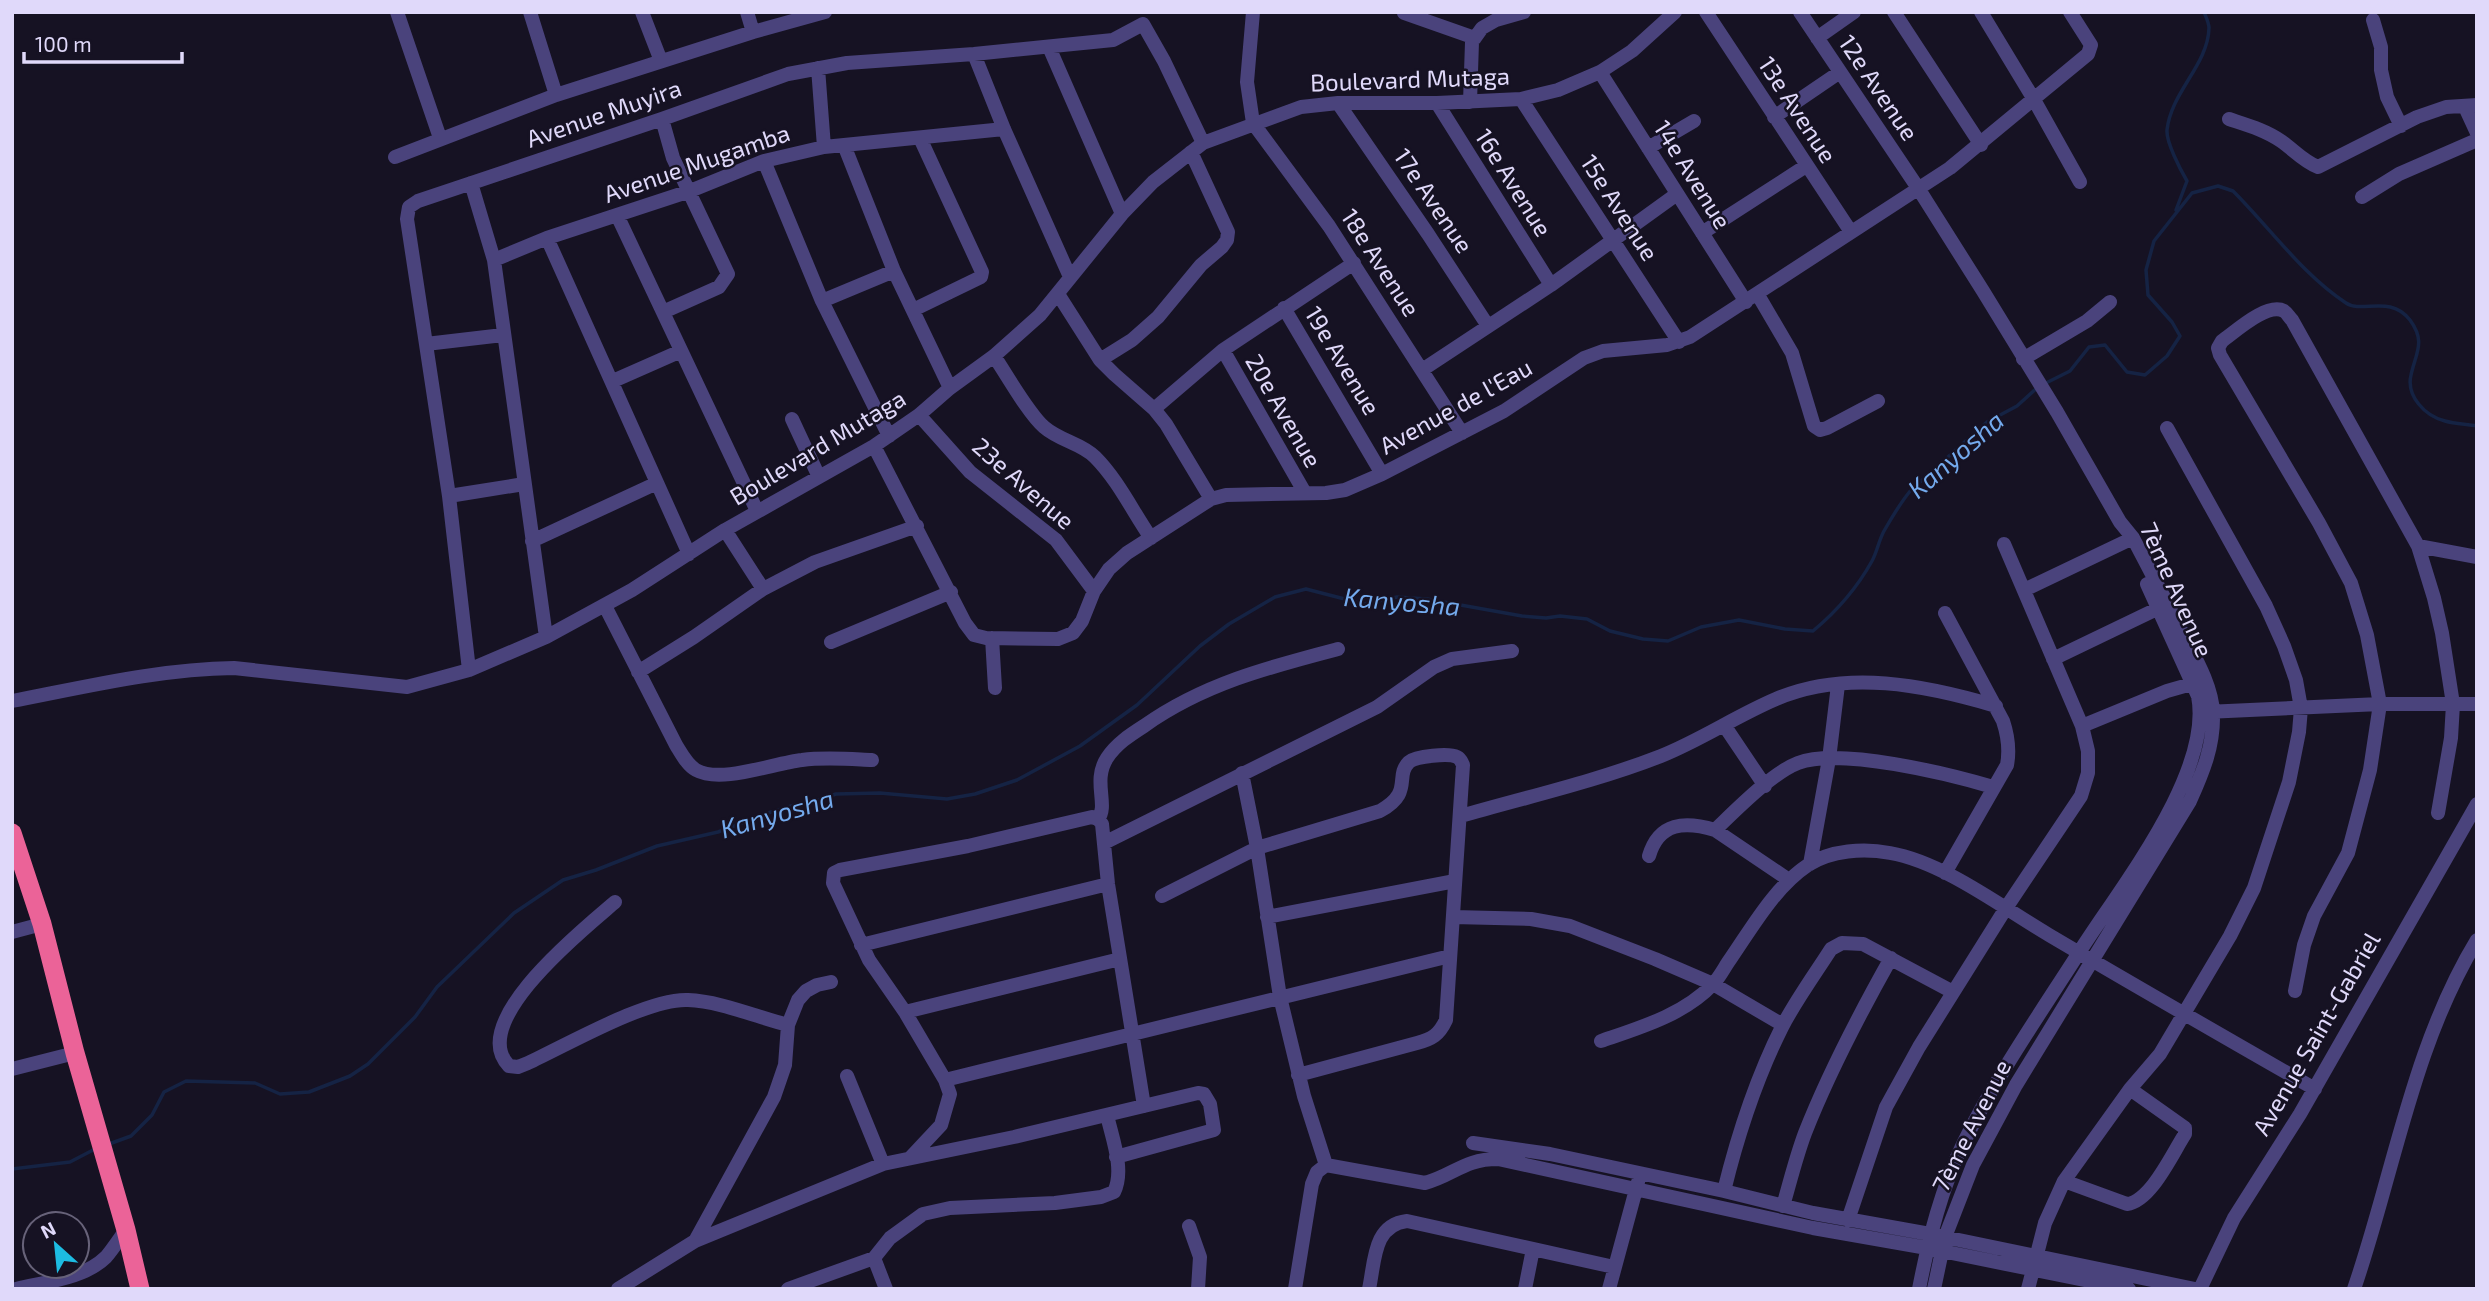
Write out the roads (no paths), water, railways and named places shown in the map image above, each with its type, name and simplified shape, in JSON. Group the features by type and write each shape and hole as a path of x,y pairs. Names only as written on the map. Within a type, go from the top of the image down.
{"highway":[{"path":"12,833 42,924 75,1053 126,1230 139,1289"}],"street":[{"path":"397,12 440,138"},
{"path":"530,12 556,96"},
{"path":"642,12 661,61"},
{"path":"747,12 753,32"},
{"path":"395,157 556,96 753,32 825,12"},
{"path":"1253,12 1247,82 1253,123"},
{"path":"1469,102 1472,42 1482,28 1496,20 1524,12"},
{"name":"Boulevard Mutaga","path":"12,701 138,677 209,669 234,668 407,687 469,670 546,637 605,606 725,530 874,446 919,415 994,356 1040,315 1122,214 1153,181 1203,142 1301,107 1338,103 1437,103 1521,99 1558,90 1600,72 1632,51 1675,12"},
{"name":"13e Avenue","path":"1706,12 1851,232"},
{"name":"12e Avenue","path":"1800,12 1918,188 2024,360"},
{"path":"1817,38 1854,12"},
{"path":"1981,12 2080,182"},
{"name":"Avenue de l'Eau","path":"992,638 1058,639 1073,632 1082,621 1094,591 1109,569 1127,553 1211,499 1241,494 1345,490 1462,433 1535,392 1584,358 1603,351 1679,342 1752,299 1981,145 2091,50 2089,40 2070,12"},
{"path":"1404,13 1475,38"},
{"path":"1900,14 1981,145"},
{"name":"Avenue Muyira","path":"469,670 449,496 407,219 409,207 418,201 788,74 847,63 1113,40 1145,18 1203,142"},
{"path":"2373,20 2381,47 2387,97 2401,126"},
{"path":"1049,47 1122,214"},
{"path":"974,54 1004,129 1070,277"},
{"path":"818,68 824,147"},
{"name":"14e Avenue","path":"1600,72 1702,233 1792,353 1814,426 1820,430 1827,428 1878,401"},
{"path":"1774,117 1840,72"},
{"name":"15e Avenue","path":"1521,99 1679,342"},
{"name":"17e Avenue","path":"1338,103 1488,326"},
{"name":"16e Avenue","path":"1437,103 1551,285"},
{"path":"2229,119 2260,130 2318,167 2446,107 2471,106 2477,133"},
{"path":"662,119 673,158 729,274 719,287 663,312"},
{"path":"1648,148 1694,121"},
{"name":"18e Avenue","path":"1253,123 1354,263 1462,433"},
{"name":"Avenue Mugamba","path":"494,260 547,239 690,191 764,161 824,147 1004,129"},
{"path":"913,310 981,277 982,272 920,138"},
{"path":"2362,197 2399,174 2477,140"},
{"path":"844,145 894,271 950,388"},
{"path":"1100,360 1132,340 1158,317 1201,264 1227,240 1228,232 1191,152"},
{"path":"764,161 822,301 889,436"},
{"path":"1702,233 1806,166"},
{"path":"471,183 494,260 546,637"},
{"path":"1422,370 1551,285 1677,194"},
{"path":"617,215 757,511"},
{"path":"547,239 689,554"},
{"path":"1154,409 1223,350 1354,263"},
{"path":"822,301 894,271"},
{"path":"1058,294 1100,360 1154,409 1166,424 1211,499"},
{"path":"2024,360 2087,321 2110,302"},
{"name":"19e Avenue","path":"1284,308 1382,474"},
{"path":"2295,992 2304,945 2314,916 2347,853 2354,832 2370,770 2380,704 2367,635 2351,583 2319,523 2220,355 2218,348 2221,341 2265,311 2283,311 2292,320 2418,546 2442,633 2453,704 2451,738 2438,813"},
{"path":"426,344 503,335"},
{"name":"20e Avenue","path":"1223,350 1305,493"},
{"path":"613,381 681,351"},
{"path":"994,356 1042,425 1056,437 1086,450 1104,467 1151,538"},
{"name":"7ème Avenue","path":"1934,1289 1936,1242 1947,1179 1964,1141 2085,956 2167,814 2187,773 2207,712 2199,682 2120,522 2024,360"},
{"name":"23e Avenue","path":"919,415 970,472 1056,540 1094,591"},
{"path":"792,419 819,477"},
{"path":"2028,1289 2045,1223 2064,1181 2130,1089 2160,1054 2230,936 2254,888 2289,782 2299,732 2301,708 2296,680 2284,646 2266,606 2167,428"},
{"path":"874,446 965,623 974,635 992,638 995,688"},
{"path":"532,541 657,483"},
{"path":"449,496 524,484"},
{"path":"638,672 694,638 763,589 815,562 917,526"},
{"path":"725,530 763,589"},
{"path":"2024,590 2129,540"},
{"name":"7ème Avenue","path":"2129,540 2158,608 2199,682"},
{"path":"1849,1220 1886,1107 1953,992 2081,796 2088,773 2088,751 2082,726 2004,544"},
{"path":"2418,546 2477,556"},
{"path":"831,642 951,592"},
{"path":"605,606 676,745 695,770 713,775 804,760 872,760"},
{"path":"2053,659 2158,608"},
{"path":"1945,613 1996,706 2008,735 2009,752 2007,765 1945,873"},
{"path":"1098,819 1103,810 1099,777 1106,759 1130,735 1184,700 1260,670 1338,649"},
{"path":"1104,843 1377,707 1434,667 1452,659 1511,651"},
{"path":"1461,816 1649,760 1689,744 1777,698 1806,689 1870,682 1908,685 1948,692 1996,706"},
{"path":"2082,726 2168,691 2199,682"},
{"path":"1810,864 1829,759 1838,685"},
{"path":"2207,712 2380,704 2477,704"},
{"path":"1724,724 1765,786"},
{"path":"1162,896 1257,848 1380,811 1393,804 1401,793 1406,766 1412,760 1453,755 1460,758 1463,765 1461,816 1446,1020 1441,1031 1434,1038 1298,1075"},
{"path":"1715,830 1765,786 1796,764 1807,760 1892,763 1959,777 1993,788"},
{"path":"1242,773 1257,848 1280,997 1298,1075 1326,1165"},
{"name":"Avenue Saint-Gabriel","path":"2200,1289 2234,1218 2315,1089 2477,804"},
{"path":"911,1157 941,1125 950,1094 945,1080 905,1012 861,945 833,883 834,873 840,870 968,846 1092,817 1098,819 1102,824 1108,884 1144,1106"},
{"path":"1649,856 1654,841 1662,832 1688,825 1715,830 1789,880"},
{"path":"1601,1041 1646,1026 1674,1012 1713,984 1763,911 1789,880 1810,864 1834,854 1861,850 1892,853 1945,873 2183,1015 2315,1089"},
{"path":"1267,917 1455,881"},
{"path":"861,945 1108,884"},
{"path":"615,902 532,979 508,1013 499,1047 509,1066 528,1063 649,1006 673,1000 712,1004 788,1025"},
{"path":"1453,918 1531,919 1570,926 1713,984 1783,1025"},
{"path":"12,932 42,924"},
{"path":"2354,1289 2421,1065 2448,994 2473,955 2477,940"},
{"path":"1724,1191 1738,1133 1764,1066 1783,1025 1831,948 1842,943 1863,944 1953,992"},
{"path":"945,1080 1450,956"},
{"path":"1783,1206 1804,1136 1821,1094 1841,1050 1892,958"},
{"path":"905,1012 1120,959"},
{"path":"695,1241 774,1097 785,1065 788,1025 798,1000 806,990 831,982"},
{"path":"12,1069 75,1053"},
{"path":"848,1076 883,1164"},
{"path":"2064,1181 2127,1204 2134,1203 2147,1194 2185,1134 2185,1128 2130,1089"},
{"path":"618,1289 695,1241 883,1164 1204,1094 1210,1104 1214,1130 1116,1157"},
{"path":"789,1289 874,1258 890,1238 923,1214 950,1208 1055,1203 1101,1197 1114,1192 1118,1183 1116,1157 1107,1115"},
{"path":"1473,1143 1540,1152 1724,1191 2034,1264 2195,1289"},
{"path":"1295,1289 1312,1184 1317,1172 1326,1165 1425,1183 1480,1159 1498,1159 1813,1228 1936,1242"},
{"path":"1609,1289 1640,1174"},
{"path":"1386,1289 1370,1287 1379,1242 1385,1230 1393,1223 1407,1221 1614,1267"},
{"path":"1189,1226 1199,1257 1198,1289"},
{"path":"12,1281 15,1289 74,1275 90,1268 104,1258 126,1230"},
{"name":"7ème Avenue","path":"1919,1289 1936,1242"},
{"path":"1525,1289 1533,1249"},
{"path":"874,1258 886,1289"},
{"path":"2034,1264 2109,1287 2129,1289"}],"waterway":[{"path":"2176,210 2187,181 2171,148 2167,130 2175,103 2203,54 2209,26 2204,12"},
{"name":"Kanyosha","path":"2044,384 2070,371 2089,347 2105,345 2127,372 2145,375 2167,356 2180,336 2172,322 2148,295 2146,270 2154,241 2192,193 2218,186 2233,191 2301,265 2346,303 2360,307 2385,306 2402,312 2415,328 2419,341 2410,383 2414,397 2431,415 2453,423 2477,426"},
{"name":"Kanyosha","path":"109,1144 131,1136 152,1115 164,1092 186,1081 255,1083 280,1094 309,1092 350,1076 368,1064 415,1017 437,987 514,913 563,880 657,846 718,832 771,812 836,794 880,793 947,799 975,794 1017,780 1080,746 1137,705 1200,646 1229,624 1275,597 1306,589 1364,604 1397,597 1427,599 1522,616 1587,619 1610,631 1643,639 1668,641 1701,627 1739,620 1785,629 1813,631 1860,581 1874,557 1884,531 1911,490 1987,422 2017,406 2037,388"},
{"name":"Kanyosha","path":"12,1169 70,1162 95,1149"}]}
